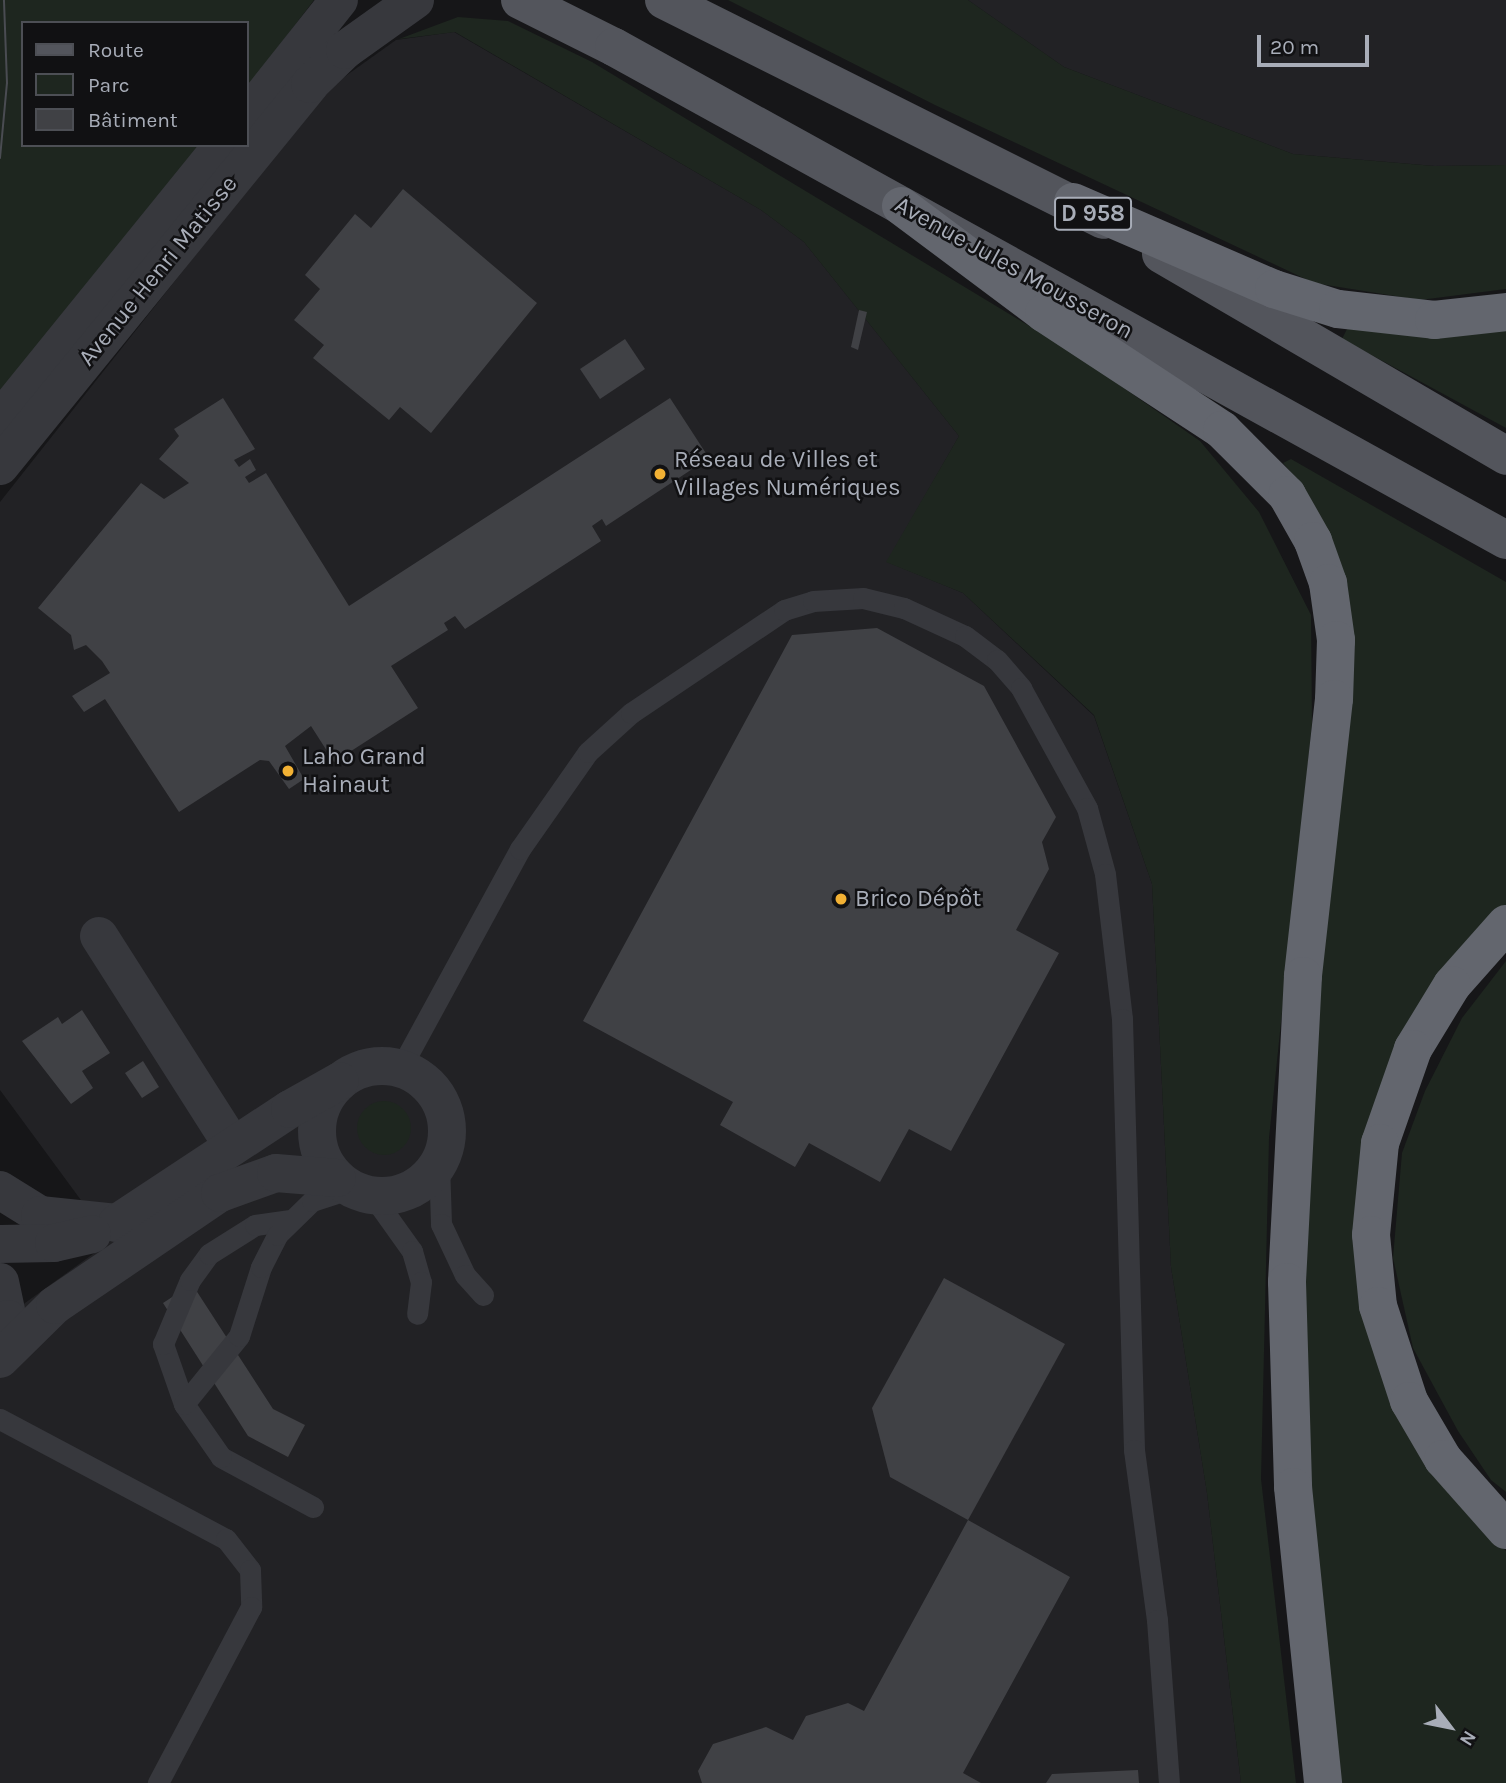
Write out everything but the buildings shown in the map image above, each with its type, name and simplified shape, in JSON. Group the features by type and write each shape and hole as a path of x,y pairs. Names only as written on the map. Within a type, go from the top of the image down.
{"highway":[{"path":"1073,202 1274,289 1338,309 1434,320 1506,312"},
{"path":"901,206 1044,313 1222,430 1287,495 1313,541 1328,583 1336,640 1334,699 1305,954 1287,1282 1294,1499 1324,1783"},
{"path":"1506,924 1452,985 1413,1049 1380,1143 1371,1235 1378,1306 1409,1401 1457,1478 1506,1530"}],"main road":[{"name":"Avenue Jules Mousseron","path":"520,0 614,47 1506,540"},
{"name":"D 958","path":"664,0 1073,202 1506,456"}],"street":[{"path":"248,115 339,0"},
{"name":"Avenue Henri Matisse","path":"0,466 310,84 345,50 415,0"},
{"name":"Avenue Henri Matisse","path":"0,420 221,147"},
{"path":"99,936 233,1146"},
{"path":"0,1244 72,1241 117,1223 233,1146 343,1080 374,1067 400,1069 424,1081 444,1110 447,1137 439,1163 415,1188 398,1194 276,1173 220,1193 55,1306 0,1358"},
{"path":"343,1080 325,1101 318,1128 322,1155 354,1187"},
{"path":"0,1190 40,1215 117,1223"},
{"path":"0,1282 8,1319 0,1358"}],"lane":[{"path":"400,1069 520,849 588,752 631,713 784,610 813,601 863,598 904,608 965,636 997,660 1021,688 1087,808 1105,874 1122,1019 1134,1450 1157,1620 1169,1783"},
{"path":"439,1163 441,1223 465,1275 483,1295"},
{"path":"184,1404 239,1336 265,1258 289,1220 323,1196 354,1187 412,1251 421,1282 417,1314"},
{"path":"289,1220 255,1225 209,1254 190,1280 163,1344 184,1404 221,1457 313,1507"},
{"path":"0,1419 226,1539 250,1570 253,1594 246,1619 158,1783"}],"shaded area":[{"path":"968,0 1506,0 1506,165 1435,166 1293,154 1064,67"},
{"path":"454,32 761,210 804,242 959,436 887,562 963,593 1094,716 1152,884 1171,1267 1207,1493 1241,1783 0,1783 0,1321 111,1241 0,1090 0,502 326,90 396,40"}],"green space":[{"path":"0,0 314,0 248,87 248,21 21,21 21,147 199,147 0,399"},
{"path":"728,0 968,0 1064,67 1293,154 1434,166 1506,165 1506,289 1420,300 1314,283 935,105"},
{"path":"458,17 508,21 592,62 1069,350 1200,441 1259,512 1311,615 1312,723 1269,1138 1261,1479 1296,1783 1241,1783 1207,1493 1171,1267 1152,884 1094,715 963,593 886,562 959,436 804,242 761,210 455,32 399,39"},
{"path":"1506,326 1506,428 1342,339 1348,327"},
{"path":"1291,459 1506,582 1506,905 1492,915 1361,1160 1434,1475 1506,1551 1506,1783 1339,1783 1304,1403 1304,1222 1317,993 1350,722 1296,478 1283,463"},
{"path":"1506,961 1506,1492 1491,1480 1458,1431 1413,1348 1393,1258 1402,1153 1425,1091 1462,1018"},
{"path":"384,1101 403,1109 411,1128 403,1147 384,1155 365,1147 357,1128 365,1109"}],"tram line":[{"path":"0,158 7,83 4,0"}],"place":[{"name":"Réseau de Villes et Villages Numériques","path":"660,474"},
{"name":"Laho Grand Hainaut","path":"288,771"},
{"name":"Brico Dépôt","path":"841,899"}]}
